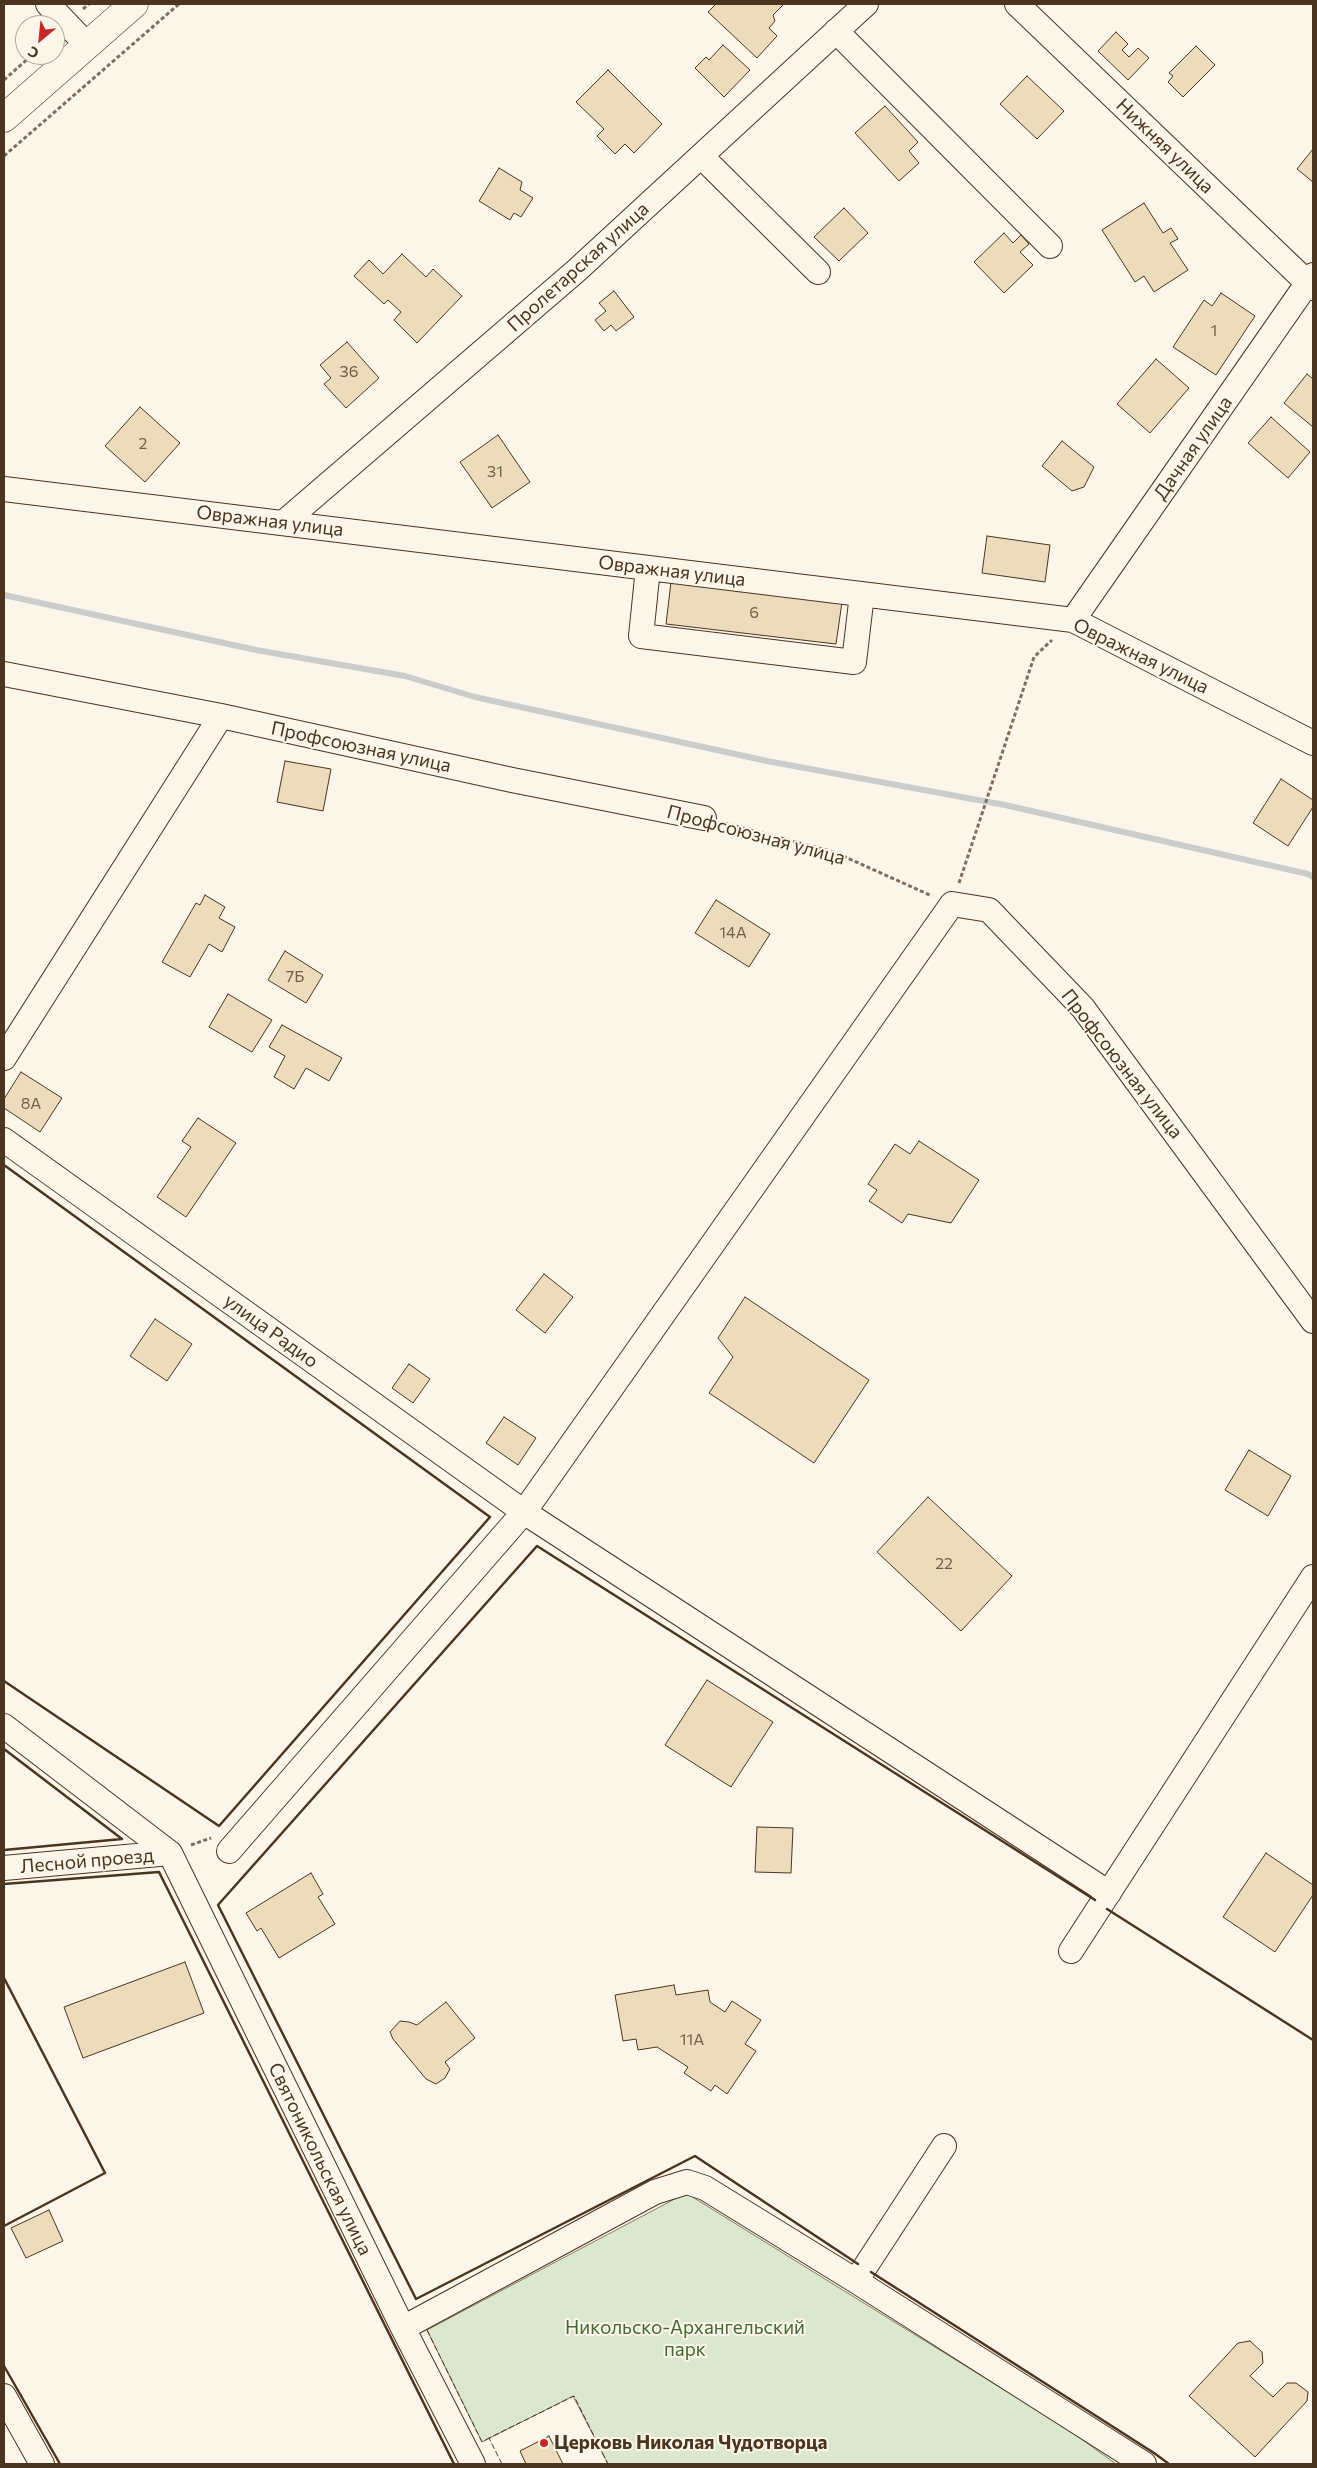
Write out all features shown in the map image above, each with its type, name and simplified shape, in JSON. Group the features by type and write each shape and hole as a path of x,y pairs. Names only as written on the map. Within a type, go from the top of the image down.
{"main road":[{"path":"4,118 134,4"}],"street":[{"path":"48,4 87,45"},
{"name":"Пролетарская улица","path":"282,523 576,271 866,4"},
{"name":"Нижняя улица","path":"1017,4 1311,282"},
{"path":"836,31 1050,246"},
{"path":"701,156 818,272"},
{"name":"Дачная улица","path":"1073,620 1311,282"},
{"name":"Овражная улица","path":"4,489 1073,620 1313,743"},
{"path":"648,568 640,636 844,661 854,662 862,594"},
{"name":"Профсоюзная улица","path":"4,674 220,716 512,780 704,818"},
{"path":"4,1058 220,716"},
{"path":"229,1851 531,1517 952,904"},
{"name":"Профсоюзная улица","path":"952,904 989,910 1083,1008 1313,1320"},
{"name":"улица Радио","path":"4,1140 531,1517 1109,1893"},
{"path":"1071,1951 1313,1577"},
{"path":"4,1726 170,1853"},
{"name":"Лесной проезд","path":"4,1868 170,1853"},
{"name":"Святоникольская улица","path":"170,1853 403,2328 473,2464"},
{"path":"856,2281 944,2146"},
{"path":"403,2328 655,2192 687,2182 705,2188 856,2281 1140,2462"},
{"path":"4,2396 42,2464"}],"path":[{"path":"4,156 179,4"},
{"path":"4,80 21,65"},
{"path":"952,904 1034,657 1073,620"},
{"name":"Профсоюзная улица","path":"704,818 834,852 952,904"},
{"path":"170,1853 211,1837 229,1851"}],"green space":[{"name":"Никольско-Архангельский парк","path":"686,2193 1069,2430 1116,2464 608,2464 573,2396 482,2442 427,2330"}],"building":[{"path":"716,4 784,4 773,15 775,21 769,28 777,36 757,58 708,12"},
{"path":"1116,32 1128,44 1122,50 1129,57 1138,48 1149,58 1128,80 1098,51"},
{"path":"723,45 750,70 724,97 695,68 706,57 709,60"},
{"path":"1196,46 1215,65 1183,97 1168,82 1173,76 1169,73"},
{"path":"608,70 662,124 634,153 625,144 615,154 597,136 604,129 576,102"},
{"path":"1027,76 1064,111 1037,139 1000,104"},
{"path":"885,106 918,142 909,151 919,163 899,181 855,133"},
{"path":"1313,149 1313,182 1297,169"},
{"path":"499,168 522,182 520,190 533,198 521,217 514,213 510,220 479,201"},
{"path":"1144,203 1163,233 1171,228 1178,239 1170,243 1188,270 1154,292 1144,276 1135,282 1102,230"},
{"path":"844,208 868,233 839,261 814,237"},
{"path":"1004,233 1013,243 1021,235 1029,244 1020,252 1033,265 1004,293 974,262"},
{"path":"402,254 426,277 433,269 462,296 417,343 394,320 401,312 388,300 384,304 354,276 369,260 383,274"},
{"path":"614,291 634,317 616,331 611,325 604,331 595,320 606,311 599,303"},
{"path":"1221,293 1255,316 1216,375 1173,347 1204,300 1212,306"},
{"path":"347,342 379,378 346,408 324,384 331,378 320,365"},
{"path":"1156,359 1189,388 1150,433 1117,404"},
{"path":"1307,374 1313,379 1313,427 1284,403"},
{"path":"140,407 180,443 145,482 105,446"},
{"path":"1271,417 1310,452 1288,478 1248,443"},
{"path":"498,435 530,482 492,508 460,462"},
{"path":"1062,441 1094,467 1084,487 1072,491 1042,466"},
{"path":"987,536 1050,545 1045,582 982,573"},
{"path":"671,582 842,602 836,644 666,624"},
{"path":"285,761 331,769 323,811 277,802"},
{"path":"1281,779 1313,800 1313,807 1288,846 1253,823"},
{"path":"205,895 225,907 219,918 235,927 222,952 209,944 190,977 162,962 196,903 200,905"},
{"path":"716,900 770,934 749,967 695,933"},
{"path":"285,951 323,975 306,1003 268,980"},
{"path":"228,994 272,1020 252,1052 209,1027"},
{"path":"282,1025 342,1058 329,1081 306,1068 294,1089 274,1077 285,1056 269,1047"},
{"path":"21,1072 62,1098 40,1132 4,1108 4,1099"},
{"path":"198,1118 236,1143 186,1217 157,1197 191,1147 182,1141"},
{"path":"919,1141 979,1180 951,1223 908,1214 902,1223 869,1201 877,1190 868,1184 895,1144 910,1154"},
{"path":"544,1274 573,1297 545,1333 516,1310"},
{"path":"745,1297 869,1380 814,1463 709,1393 733,1357 718,1338"},
{"path":"155,1319 192,1344 167,1381 130,1356"},
{"path":"409,1364 430,1379 413,1403 392,1388"},
{"path":"504,1417 536,1438 518,1465 486,1443"},
{"path":"1249,1450 1291,1476 1268,1516 1225,1490"},
{"path":"928,1497 1012,1576 961,1631 877,1552"},
{"path":"707,1680 773,1722 731,1787 665,1745"},
{"path":"757,1827 793,1828 791,1873 755,1872"},
{"path":"1266,1853 1313,1885 1313,1895 1275,1952 1223,1917"},
{"path":"311,1873 323,1894 318,1897 335,1924 279,1958 261,1928 257,1931 246,1913"},
{"path":"185,1962 204,2013 83,2058 64,2007"},
{"path":"674,1985 676,1995 708,1990 710,2002 725,2012 732,2001 761,2020 745,2044 756,2051 727,2094 715,2085 711,2091 684,2073 688,2067 657,2047 638,2050 636,2039 623,2041 615,1995"},
{"path":"446,2002 475,2038 445,2062 450,2069 445,2078 436,2084 426,2079 393,2039 390,2032 400,2021 417,2025"},
{"path":"49,2210 63,2241 26,2258 11,2228"},
{"path":"1250,2341 1262,2352 1263,2363 1250,2376 1273,2397 1287,2383 1296,2383 1308,2392 1307,2401 1255,2457 1189,2396 1238,2343"},
{"name":"Церковь Николая Чудотворца","path":"549,2436 563,2464 526,2464 520,2451"}],"waterway":[{"path":"4,595 256,650 405,676 475,697 767,761 1005,805 1308,874 1313,877"}],"fence":[{"path":"427,2330 482,2442 489,2438"},
{"path":"502,2464 489,2438 574,2396 608,2464"}],"wall":[{"path":"4,1165 490,1517 219,1826 4,1681"},
{"path":"858,2264 695,2156 416,2299 218,1905 537,1546 1095,1900"},
{"path":"4,1749 122,1839 4,1850"},
{"path":"4,1884 159,1872 454,2464"},
{"path":"1107,1909 1313,2040"},
{"path":"4,1978 105,2173 4,2226"},
{"path":"871,2272 1169,2464"},
{"path":"4,2366 60,2464"}],"place":[{"name":"Церковь Николая Чудотворца","path":"544,2443"}]}
